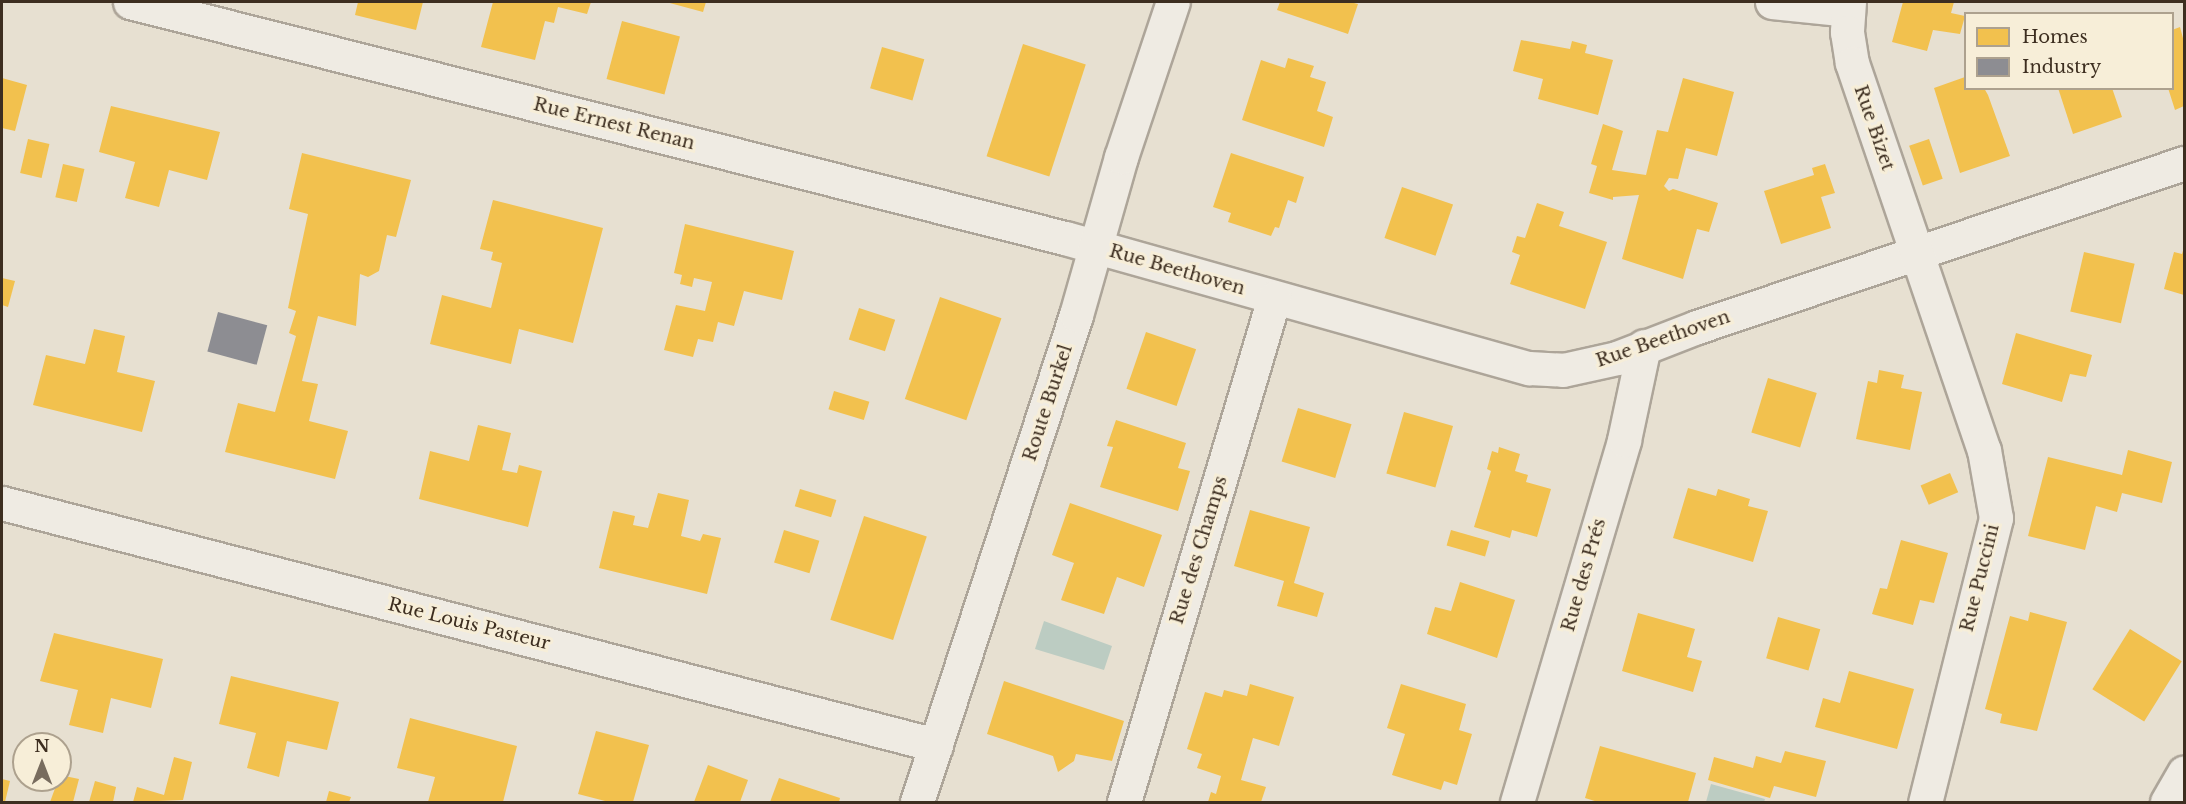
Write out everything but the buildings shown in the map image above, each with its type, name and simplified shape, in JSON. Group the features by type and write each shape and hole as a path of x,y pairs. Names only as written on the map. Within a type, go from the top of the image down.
{"street":[{"name":"Rue Ernest Renan","path":"130,2 1097,247"},
{"name":"Route Burkel","path":"917,802 1097,247 1121,157 1173,2"},
{"path":"1773,2 1848,6"},
{"name":"Rue Bizet","path":"1848,6 1852,63 1917,252"},
{"name":"Rue Beethoven","path":"1097,247 1529,368 1563,370 1596,364 1917,252 2184,163"},
{"name":"Rue Puccini","path":"1917,252 1984,450 1996,518 1925,802"},
{"name":"Rue des Champs","path":"1124,802 1274,297"},
{"name":"Rue des Prés","path":"1517,802 1624,440 1644,346"},
{"name":"Rue Louis Pasteur","path":"2,503 936,745"},
{"path":"2167,802 2184,773"}],"shaded area":[{"path":"1044,621 1112,646 1104,670 1035,649"},
{"path":"1711,784 1765,799 1764,802 1706,802"}]}
